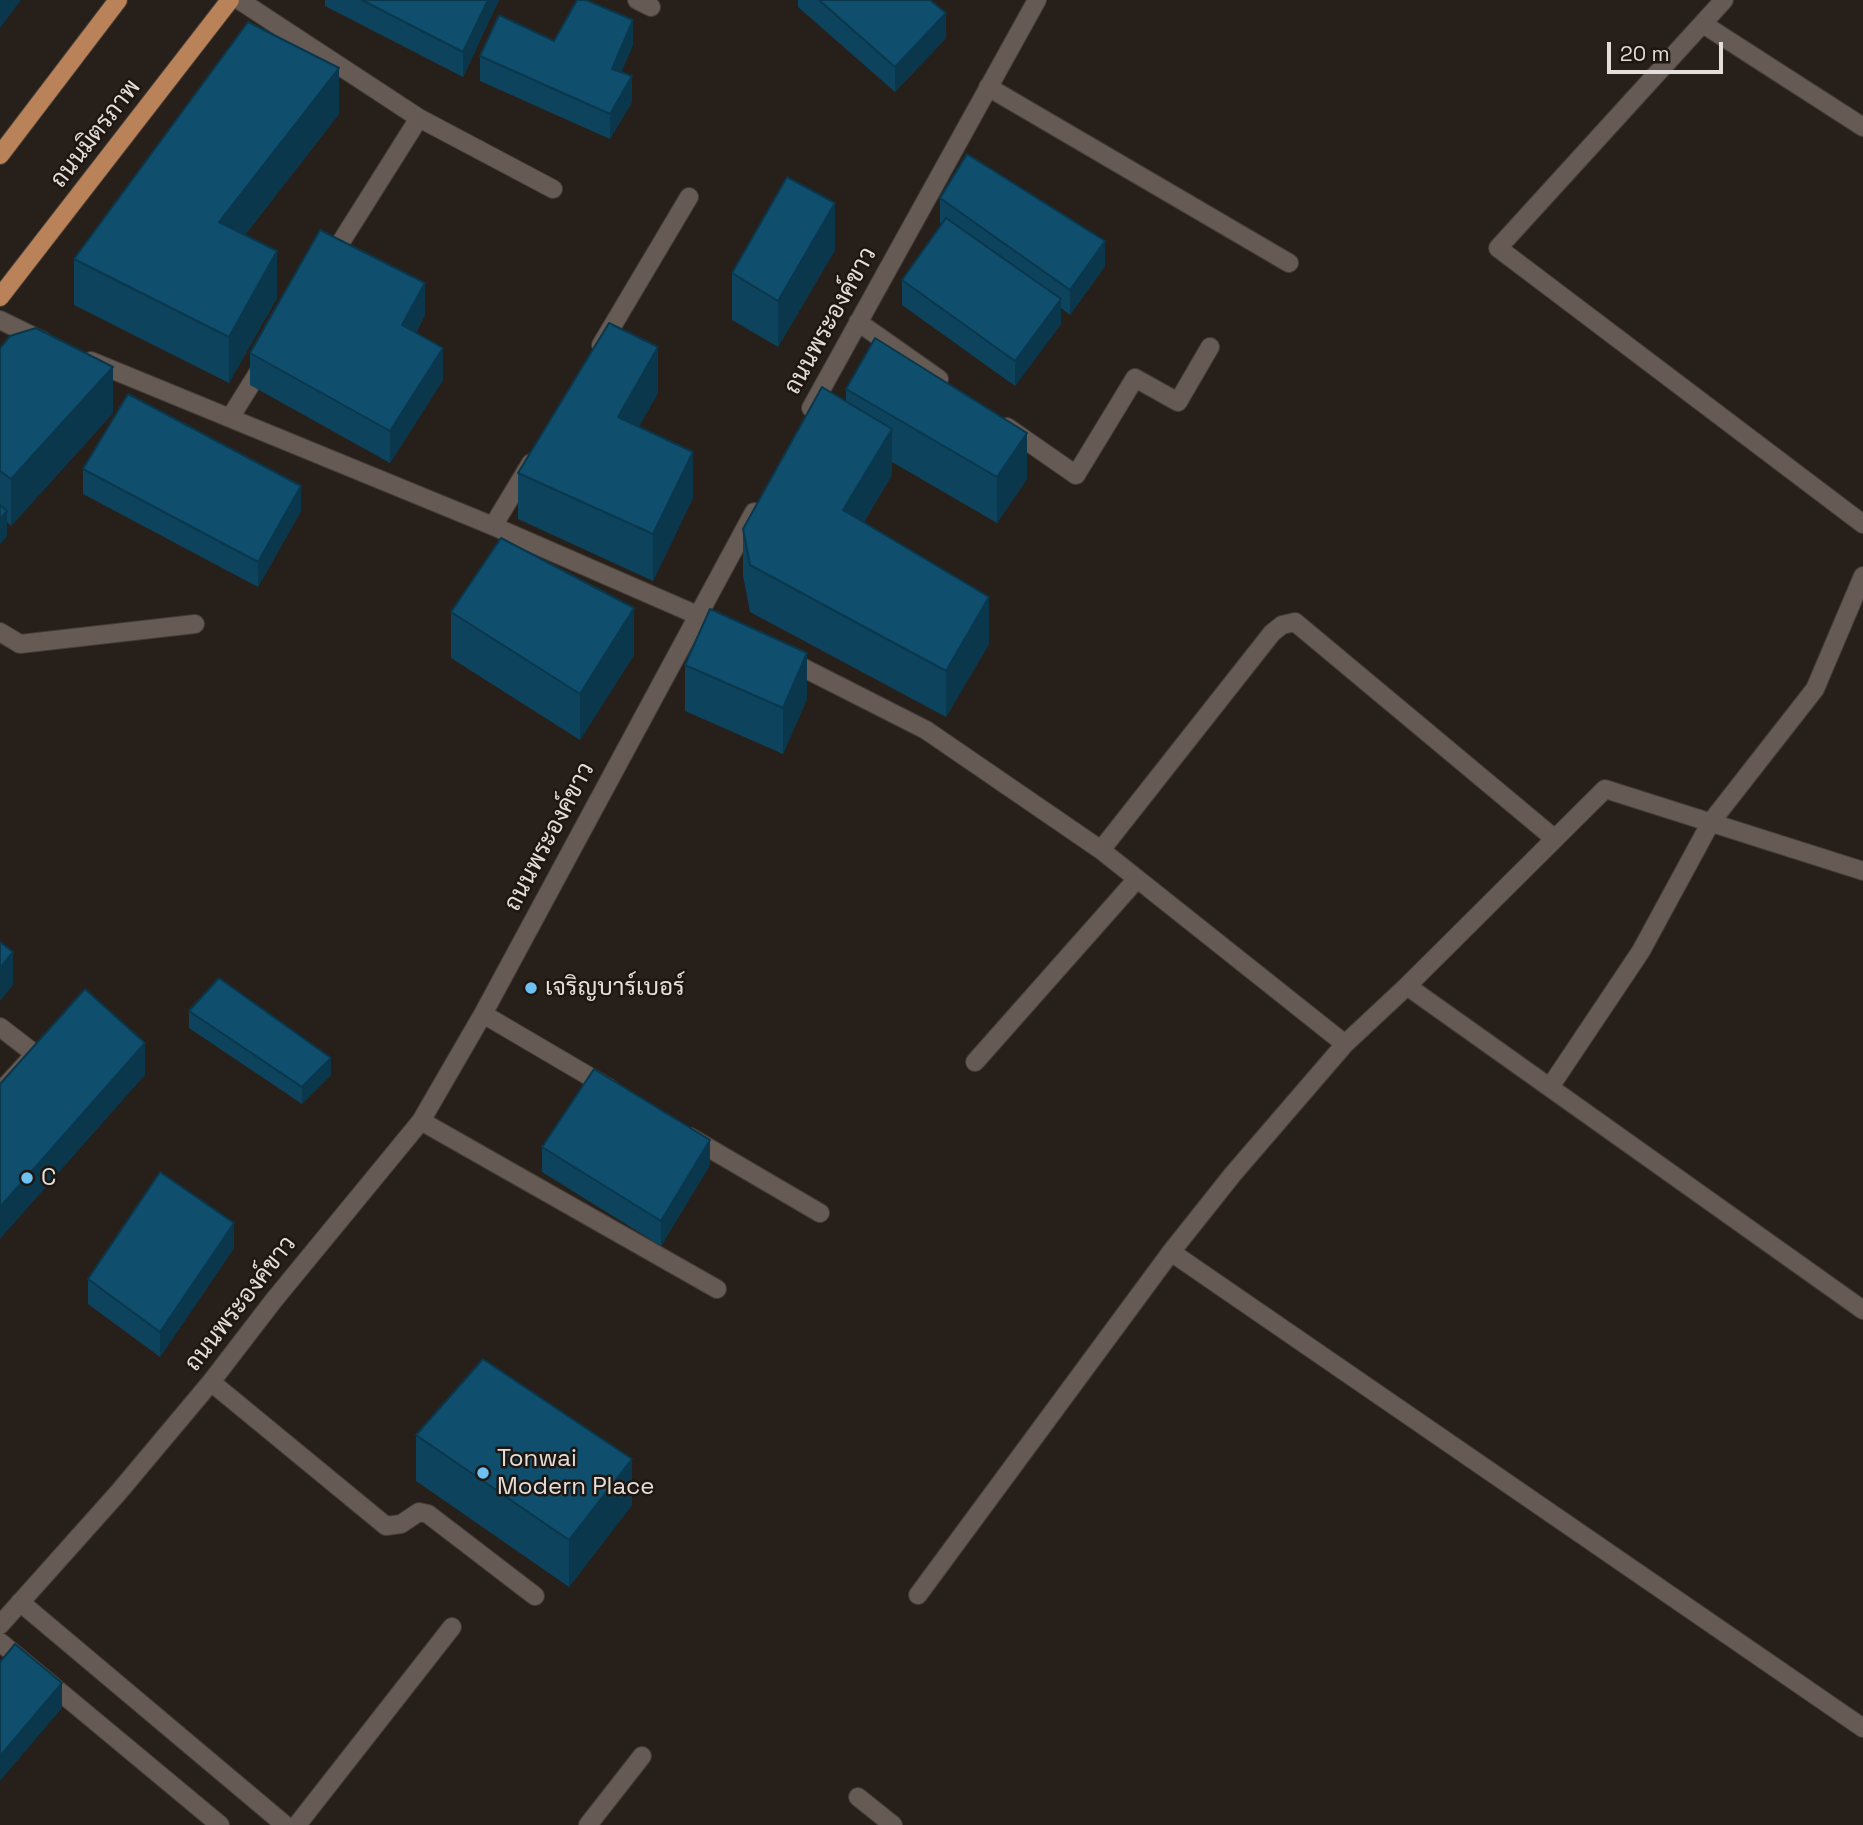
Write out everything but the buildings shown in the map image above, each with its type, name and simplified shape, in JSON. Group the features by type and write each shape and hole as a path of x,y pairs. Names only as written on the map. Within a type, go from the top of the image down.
{"main road":[{"path":"0,155 118,0"},
{"name":"ถนนมิตรภาพ","path":"0,297 230,0"}],"street":[{"path":"239,0 419,118 553,190"},
{"name":"ถนนพระองค์ขาว","path":"805,420 1037,0"},
{"path":"1724,0 1498,248 1863,524"},
{"path":"1703,24 1863,127"},
{"path":"988,87 1289,263"},
{"path":"317,280 419,118"},
{"path":"591,361 689,197"},
{"path":"0,320 37,339 493,526 697,615 745,639"},
{"path":"859,323 950,387"},
{"path":"996,419 1076,475 1135,377 1178,402 1210,347"},
{"path":"230,418 273,349"},
{"path":"493,526 542,443"},
{"name":"ถนนพระองค์ขาว","path":"0,1625 118,1493 211,1382 274,1300 421,1121 483,1014 764,493"},
{"path":"1550,1087 1642,951 1711,822 1815,689 1863,576"},
{"path":"1101,850 1267,639 1282,625 1295,622 1555,839"},
{"path":"0,632 20,644 195,624"},
{"path":"769,651 926,730 1101,850 1345,1044"},
{"path":"918,1595 1171,1252 1233,1174 1345,1044 1605,789 1863,871"},
{"path":"975,1062 1137,879"},
{"path":"1407,986 1863,1310"},
{"path":"483,1014 627,1099"},
{"path":"0,1027 35,1054 0,1092"},
{"path":"421,1121 717,1289"},
{"path":"676,1128 820,1213"},
{"path":"1171,1252 1863,1728"},
{"path":"211,1382 386,1526 401,1524 419,1512 428,1514 535,1596"},
{"path":"20,1602 285,1825"},
{"path":"297,1825 452,1627"},
{"path":"0,1642 220,1825"},
{"path":"588,1825 642,1756"},
{"path":"858,1797 893,1825"}],"place":[{"name":"เจริญบาร์เบอร์","path":"531,988"},
{"name":"C","path":"27,1178"},
{"name":"Tonwai Modern Place","path":"483,1473"}]}
